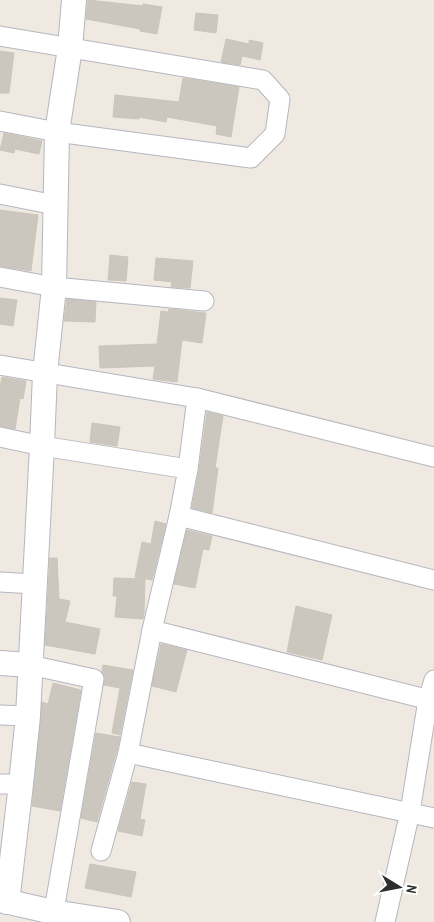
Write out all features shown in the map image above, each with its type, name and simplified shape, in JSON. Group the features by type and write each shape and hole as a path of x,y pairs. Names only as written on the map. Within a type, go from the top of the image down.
{"street":[{"path":"74,0 70,48 57,132 54,287 45,373 28,716 11,784 3,901 53,917 118,922"},
{"path":"0,36 263,80 280,99 275,134 251,158 57,132 0,121"},
{"path":"0,194 55,205"},
{"path":"0,278 54,287 204,301"},
{"path":"0,365 196,398 434,457"},
{"path":"100,851 128,753 152,630 179,516 188,469 196,398"},
{"path":"0,437 42,446 188,469"},
{"path":"179,516 434,580"},
{"path":"0,582 35,584"},
{"path":"152,630 431,700"},
{"path":"0,663 30,665 94,679 53,917"},
{"path":"385,922 410,812 434,680"},
{"path":"0,715 28,716"},
{"path":"128,753 434,818"}],"building":[{"path":"88,0 162,7 157,34 86,19"},
{"path":"196,13 218,15 216,33 194,30"},
{"path":"226,39 249,44 249,40 263,43 260,60 242,56 240,65 221,62"},
{"path":"0,51 14,53 9,93 0,93"},
{"path":"183,78 239,87 231,137 216,134 217,126 167,117 166,122 139,117 139,119 113,117 115,95 179,102"},
{"path":"4,133 42,141 39,154 15,149 14,153 0,150"},
{"path":"0,210 38,215 31,271 0,266"},
{"path":"110,255 128,257 126,281 108,280"},
{"path":"156,258 193,261 190,288 171,287 172,282 154,280"},
{"path":"0,298 17,300 13,326 0,324"},
{"path":"67,299 96,302 95,322 64,321"},
{"path":"169,309 206,313 202,343 182,340 177,382 153,379 155,366 100,368 99,346 157,344 161,311 168,312"},
{"path":"2,377 26,381 23,399 20,398 15,429 0,426 0,387"},
{"path":"207,412 223,416 215,468 218,468 212,513 192,508"},
{"path":"92,423 120,427 117,446 90,442"},
{"path":"155,521 166,524 152,580 135,577 142,542 151,544"},
{"path":"187,530 212,536 209,550 203,549 195,588 174,584"},
{"path":"50,558 57,558 59,599 70,601 65,622 100,629 95,654 45,645"},
{"path":"114,578 145,579 143,619 115,617 117,596 113,596"},
{"path":"296,606 332,615 322,660 287,652"},
{"path":"161,644 187,650 176,692 152,686"},
{"path":"103,665 133,670 120,735 112,733 120,688 104,685"},
{"path":"53,683 81,690 60,811 32,806 42,702 48,704"},
{"path":"96,733 120,737 97,822 81,818"},
{"path":"132,782 146,784 140,819 145,820 142,836 118,831"},
{"path":"90,864 136,872 131,897 85,888"}]}
